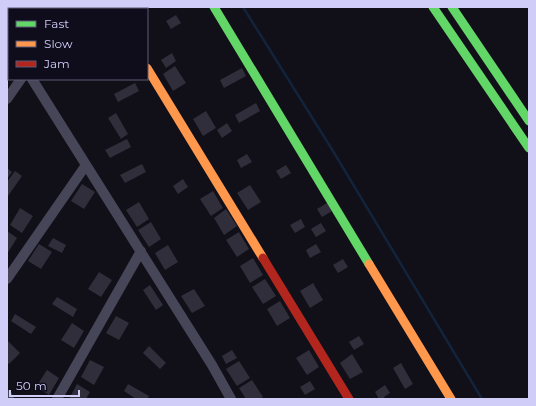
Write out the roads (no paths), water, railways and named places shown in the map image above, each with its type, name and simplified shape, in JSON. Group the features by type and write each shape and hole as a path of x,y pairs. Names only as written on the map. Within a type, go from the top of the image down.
{"main road":[{"path":"214,7 451,399"},
{"path":"433,7 529,148"},
{"path":"452,7 529,121"},
{"path":"148,70 349,399"}],"street":[{"path":"7,99 19,80"},
{"path":"33,80 212,365 231,399"},
{"path":"7,279 86,165"},
{"path":"56,399 141,251"},
{"path":"7,395 9,399"}],"waterway":[{"path":"243,7 333,151 482,399"}]}
